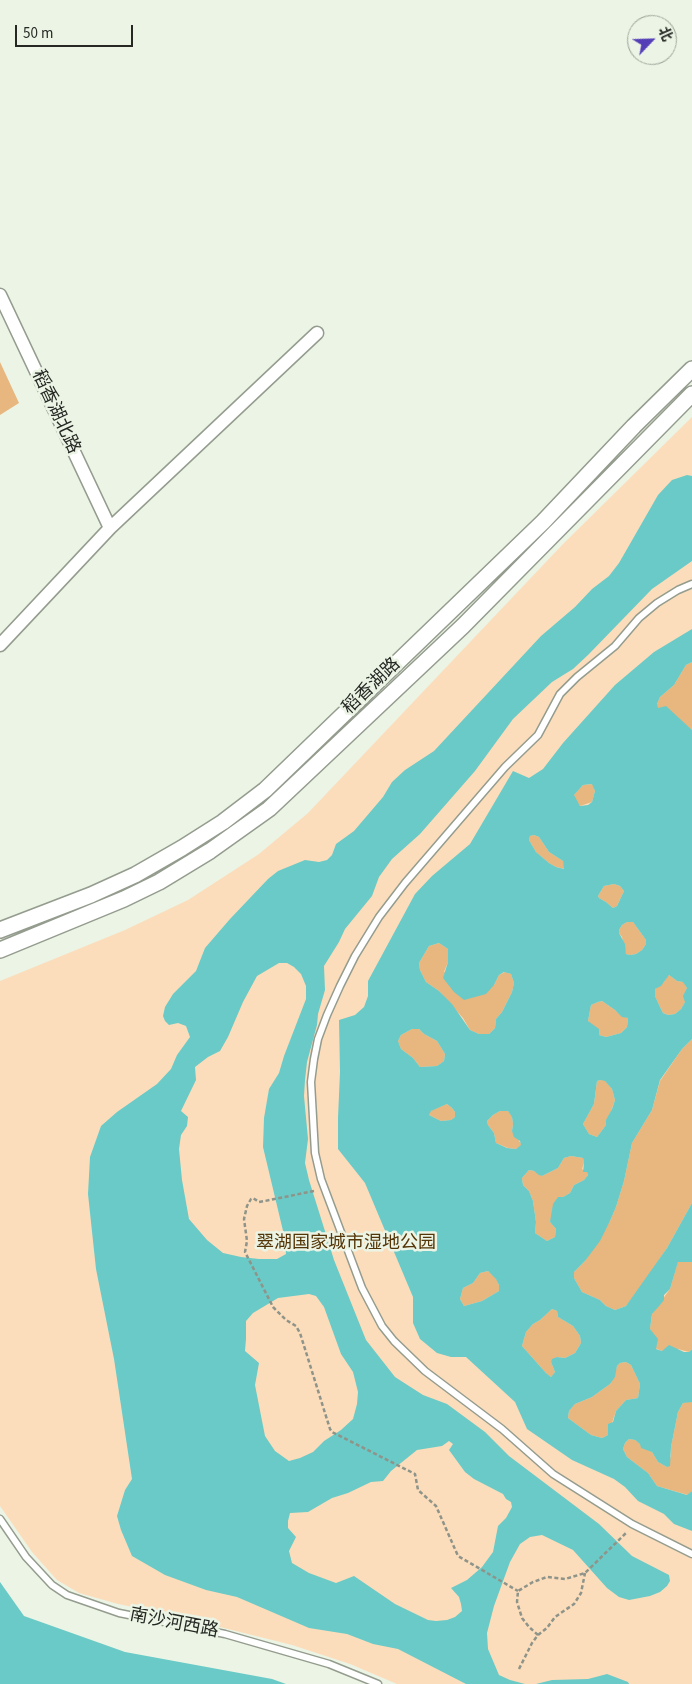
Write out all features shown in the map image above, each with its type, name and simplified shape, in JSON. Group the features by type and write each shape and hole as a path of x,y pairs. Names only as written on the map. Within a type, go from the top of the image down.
{"street":[{"name":"稻香湖北路","path":"0,295 110,528"},
{"path":"0,645 110,528 317,333"},
{"name":"稻香湖路","path":"0,930 91,895 135,875 223,822 265,790 543,522 634,426 692,369"},
{"name":"稻香湖路","path":"0,950 116,903 150,886 210,851 269,808 463,626 692,394"}],"lane":[{"path":"692,584 657,603 639,618 615,646 577,677 560,694 538,735 506,767 453,826 390,903 355,956 327,1015 314,1059 311,1082 314,1145 321,1179 362,1288 382,1326 394,1341 426,1371 502,1429 553,1474 632,1524 692,1554"},
{"name":"南沙河西路","path":"0,1519 33,1564 52,1585 67,1595 119,1613 224,1634 310,1658 378,1684"}],"path":[{"path":"318,1190 259,1202 252,1198 249,1201 244,1219 247,1240 245,1252 273,1307 286,1320 296,1326 310,1363 328,1425 332,1432 415,1474 419,1491 436,1506 458,1556 518,1591"},
{"path":"518,1591 533,1582 547,1577 565,1579 586,1572 619,1539"},
{"path":"519,1669 538,1635 547,1628 555,1617 574,1604 581,1593 586,1572"},
{"path":"518,1591 517,1602 522,1618 528,1627 538,1635"}],"green space":[{"name":"翠湖国家城市湿地公园","path":"692,417 692,1684 397,1684 350,1664 292,1645 79,1593 57,1580 32,1552 0,1506 0,981 125,930 188,900 259,854 308,813 563,544"}],"shaded area":[{"path":"0,362 19,403 0,415"},
{"path":"692,662 692,730 662,708 657,708 657,704 660,697 674,685 686,665"},
{"path":"593,784 595,791 592,802 580,806 573,796 583,785"},
{"path":"530,836 539,837 549,852 563,861 565,869 549,863 536,852 529,840"},
{"path":"614,884 620,886 624,891 617,906 613,908 598,896 604,886"},
{"path":"627,922 633,922 646,940 642,950 636,954 626,954 622,937 619,933 622,925"},
{"path":"439,943 448,949 448,962 444,972 494,985 499,975 505,972 511,974 514,983 512,992 502,1012 496,1019 495,1028 489,1034 479,1034 470,1030 463,1018 439,991 426,982 419,963 429,946"},
{"path":"669,975 677,981 684,982 687,988 685,1002 681,1009 675,1014 668,1015 663,1013 660,1007 655,996 655,989"},
{"path":"602,1001 622,1016 628,1018 627,1027 621,1033 606,1037 599,1035 588,1021 591,1005"},
{"path":"412,1029 419,1029 437,1041 445,1054 444,1061 437,1066 420,1067 413,1058 401,1049 398,1041 401,1035"},
{"path":"692,1039 692,1203 667,1248 634,1297 626,1306 615,1310 606,1306 600,1300 582,1292 574,1278 574,1272 585,1261 610,1221 624,1181 632,1143 652,1110 660,1081 682,1049"},
{"path":"605,1080 612,1089 615,1100 606,1125 597,1137 589,1134 583,1124 594,1104 597,1081"},
{"path":"447,1104 455,1112 455,1117 451,1120 441,1121 429,1115 430,1111"},
{"path":"500,1111 508,1111 512,1116 512,1131 522,1145 516,1149 496,1143 494,1133 488,1125 487,1121"},
{"path":"571,1156 583,1158 582,1169 588,1175 584,1180 574,1185 570,1193 563,1197 550,1222 556,1229 555,1237 547,1241 535,1233 536,1222 533,1201 529,1191 523,1185 522,1178 529,1170 542,1176 558,1168 564,1158"},
{"path":"678,1261 692,1262 692,1349 689,1352 678,1349 662,1351 655,1348 654,1336 650,1329 652,1314 670,1289"},
{"path":"488,1271 496,1278 499,1291 482,1301 464,1306 460,1299 463,1288 473,1283 480,1273"},
{"path":"552,1309 557,1311 558,1317 573,1326 580,1336 581,1343 575,1353 565,1358 557,1357 551,1362 555,1372 551,1377 522,1346 526,1332"},
{"path":"626,1362 631,1365 640,1384 638,1398 626,1400 616,1411 608,1435 602,1438 591,1435 568,1418 569,1411 575,1404 592,1397 610,1384 617,1366 620,1363"},
{"path":"692,1402 692,1491 688,1495 657,1486 648,1473 627,1457 623,1449 629,1439 635,1440 652,1452 658,1462 667,1467 671,1456 678,1412 683,1403"}],"water":[{"path":"687,475 692,476 692,561 652,589 588,655 573,669 552,682 513,719 475,771 420,834 392,859 379,877 372,896 345,929 324,966 325,990 307,1062 304,1096 308,1139 305,1163 334,1260 366,1340 395,1377 423,1395 447,1404 485,1432 509,1456 599,1524 632,1556 669,1575 670,1581 660,1592 629,1600 619,1597 607,1588 573,1550 542,1535 530,1537 520,1544 510,1562 494,1606 487,1633 488,1649 499,1675 525,1684 466,1684 398,1649 373,1644 347,1634 309,1628 237,1597 206,1590 165,1575 132,1556 117,1516 125,1490 132,1479 114,1359 96,1269 88,1194 90,1157 101,1126 117,1112 157,1084 171,1069 177,1055 190,1037 186,1026 178,1023 169,1025 163,1016 165,1007 173,994 196,971 205,948 230,919 278,871 305,860 319,862 327,860 332,855 336,844 354,831 383,797 392,782 405,770 434,751 541,636 609,576 619,563 658,495 672,480","holes":["279,963 287,963 301,974 306,986 306,999 279,1073 269,1089 264,1118 263,1147 284,1235 286,1254 277,1259 259,1259 223,1253 207,1240 189,1219 179,1149 181,1135 187,1126 188,1117 181,1111 196,1080 195,1067 220,1051 257,976","309,1294 316,1296 324,1307 341,1354 353,1372 358,1392 353,1419 313,1452 289,1461 275,1451 265,1436 255,1385 259,1363 245,1351 246,1321 253,1313 278,1298","449,1441 453,1444 449,1450 465,1472 474,1479 503,1494 511,1502 512,1507 506,1518 498,1526 493,1552 482,1567 467,1580 451,1588 459,1597 462,1611 455,1617 447,1620 428,1620 395,1604 354,1576 336,1583 309,1573 292,1563 289,1551 296,1537 288,1528 290,1513 308,1512 332,1498 371,1482 383,1481 391,1471 417,1450 442,1446"]},
{"path":"692,629 692,662 686,665 674,685 660,697 657,704 658,708 666,706 692,730 692,1039 682,1049 660,1080 652,1110 632,1143 624,1181 610,1221 600,1241 574,1272 574,1278 582,1292 600,1300 606,1306 615,1310 626,1306 667,1248 692,1203 692,1262 678,1262 670,1289 664,1295 664,1300 652,1314 650,1329 658,1339 656,1349 662,1351 669,1345 684,1352 689,1352 692,1349 692,1402 683,1403 678,1412 671,1447 670,1466 667,1467 658,1462 652,1452 641,1448 640,1444 635,1440 629,1439 623,1449 627,1457 648,1473 657,1486 687,1495 692,1491 692,1531 674,1524 664,1514 638,1501 625,1487 614,1479 572,1460 527,1429 515,1402 466,1357 451,1357 437,1353 420,1339 413,1323 413,1297 365,1183 338,1149 339,1020 355,1015 364,1007 368,996 368,981 415,894 432,876 470,844 513,771 529,778 543,769 563,743 615,685 654,652","holes":["592,784 595,791 592,802 588,805 580,806 574,795 583,785","530,836 539,837 549,852 563,861 564,869 549,863 536,852 529,840","614,884 620,886 624,891 617,906 613,908 598,896 604,886","627,922 633,922 646,940 646,944 636,954 626,954 625,944 619,933 622,925","439,943 448,949 448,962 443,978 454,992 464,1000 486,994 494,985 499,975 504,972 511,974 514,983 512,992 502,1012 496,1019 495,1028 489,1034 479,1034 470,1030 452,1004 439,991 426,982 419,963 429,946","669,975 677,981 683,982 687,988 683,996 685,1002 675,1014 668,1015 663,1013 655,996 655,989 661,986","602,1001 622,1017 628,1018 627,1027 621,1033 606,1037 599,1035 599,1029 588,1021 591,1005","412,1029 419,1029 437,1041 445,1054 444,1061 437,1066 420,1067 413,1058 401,1049 398,1041 401,1035","597,1081 605,1081 612,1089 615,1100 606,1120 606,1125 597,1137 589,1134 583,1124 594,1104","447,1104 455,1112 455,1117 451,1120 441,1121 429,1115 431,1111","500,1111 508,1111 512,1117 514,1137 520,1141 521,1145 516,1149 507,1148 496,1143 494,1133 487,1121 493,1115","571,1156 583,1158 583,1172 587,1172 588,1175 584,1180 574,1185 570,1193 563,1197 558,1197 553,1204 550,1222 556,1229 555,1237 547,1241 535,1233 536,1222 533,1201 529,1191 523,1185 522,1178 529,1170 542,1176 558,1168 564,1158","488,1271 499,1285 499,1291 482,1301 464,1306 460,1299 463,1288 473,1283 480,1273","552,1309 557,1311 558,1317 573,1326 580,1336 581,1343 575,1353 565,1358 557,1357 552,1359 551,1362 555,1372 551,1377 522,1346 526,1332","626,1362 631,1365 640,1384 638,1398 626,1400 616,1411 613,1422 608,1424 608,1435 602,1438 591,1435 568,1418 569,1411 575,1404 592,1397 610,1384 615,1377 617,1366 620,1363"]},
{"path":"0,1582 24,1616 125,1652 272,1679 286,1684 0,1684"},
{"path":"607,1674 629,1684 536,1684 552,1680 588,1679"}]}
